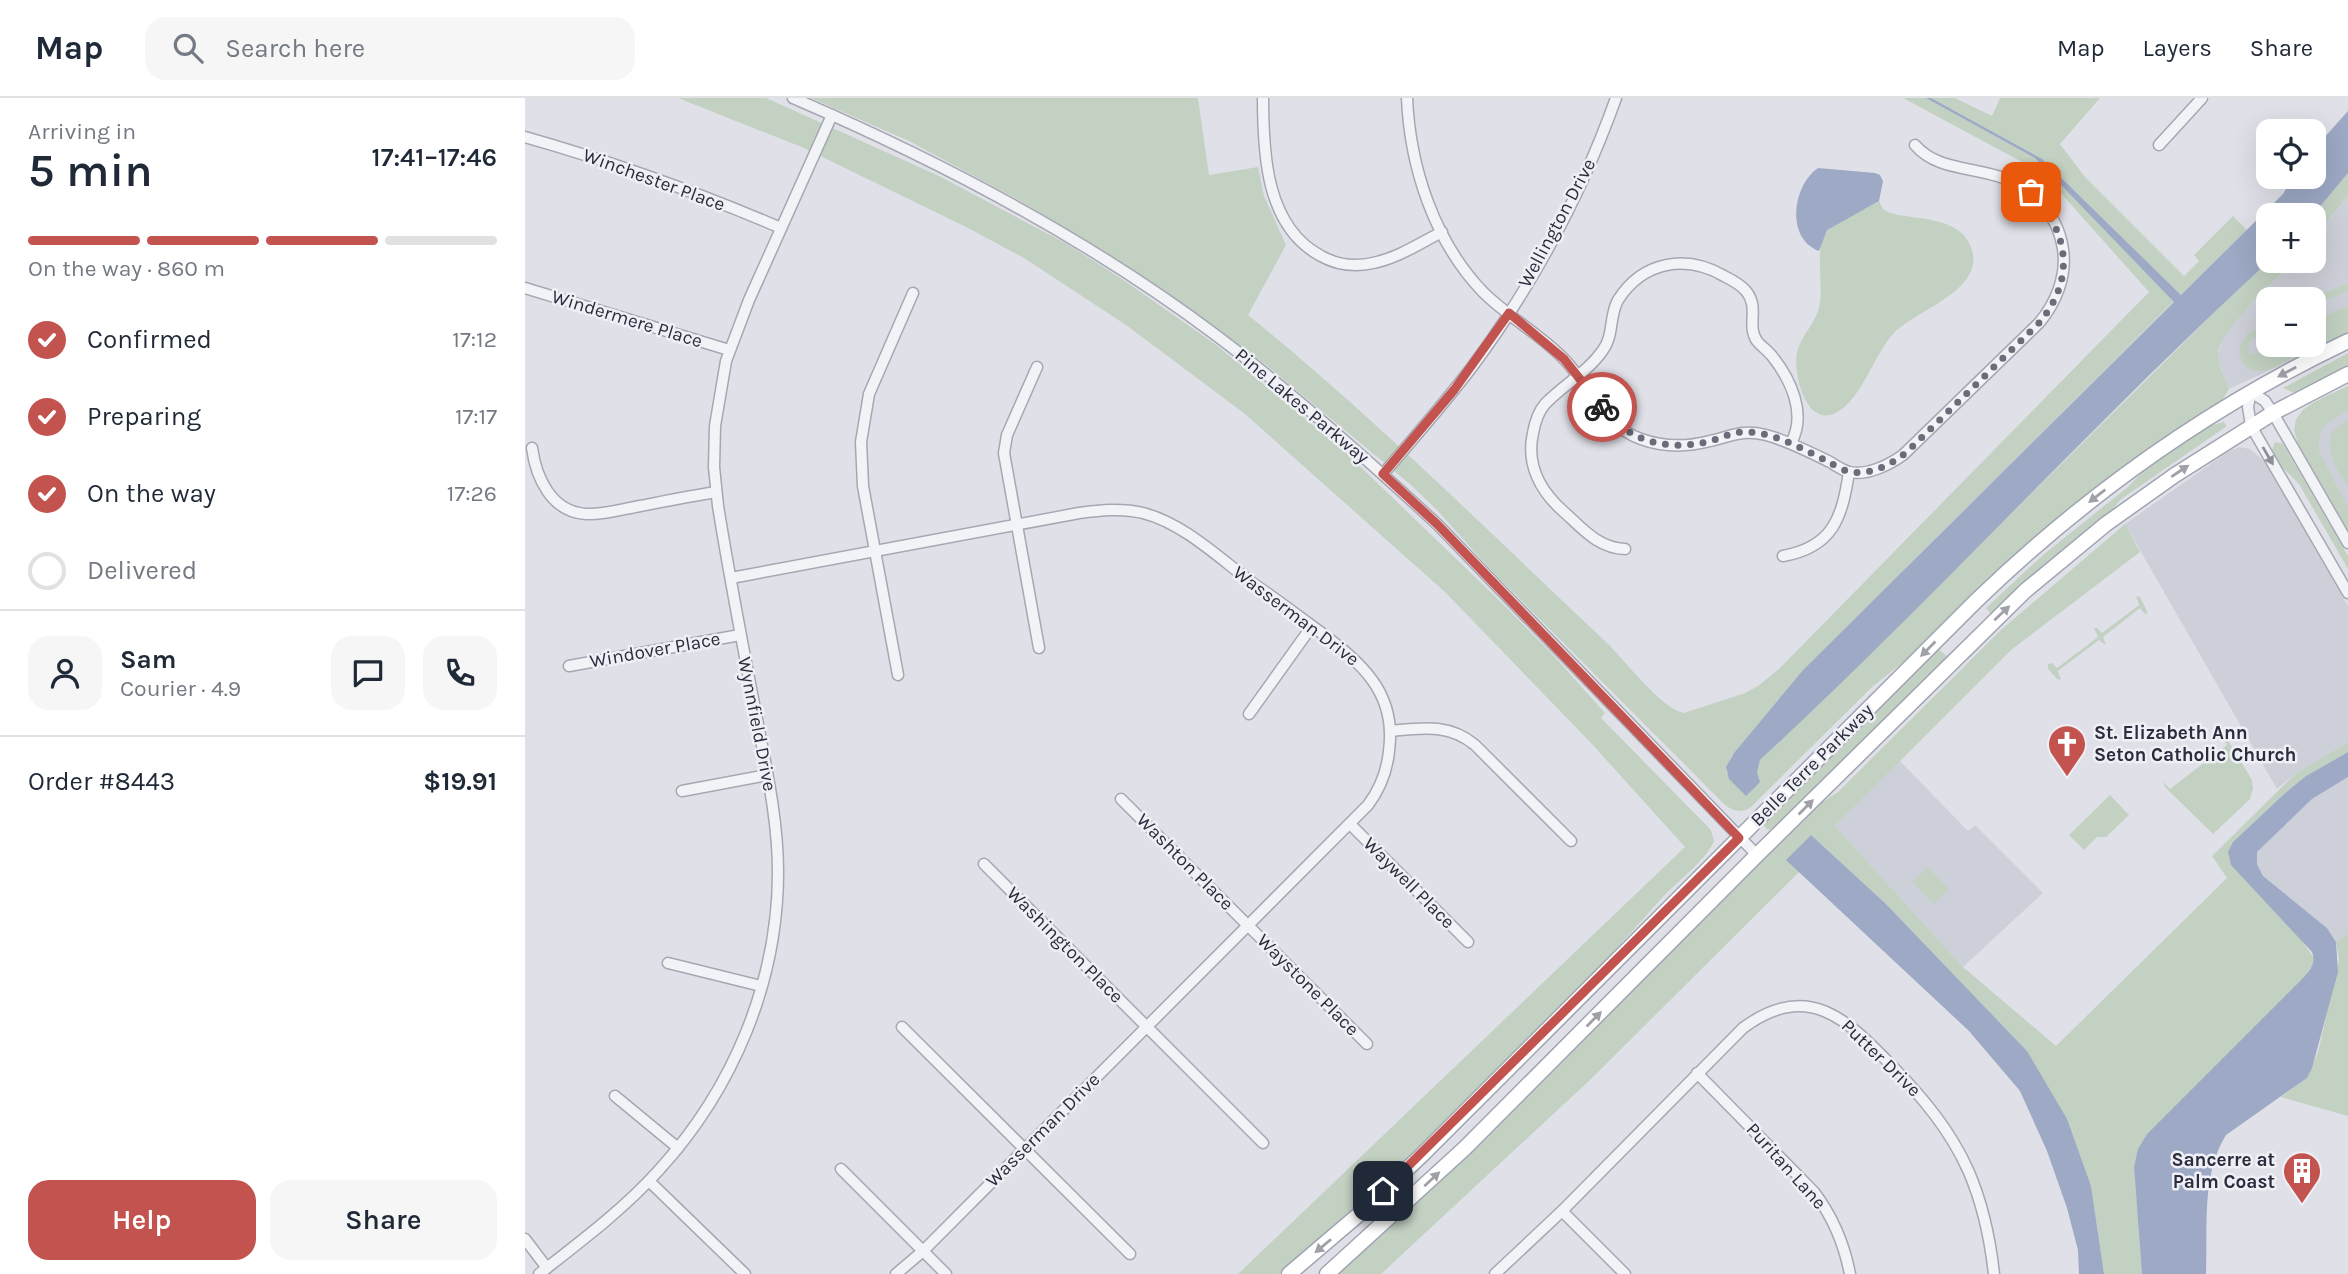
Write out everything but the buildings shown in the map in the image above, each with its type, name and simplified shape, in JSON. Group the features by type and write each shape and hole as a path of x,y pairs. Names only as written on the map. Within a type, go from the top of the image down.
{"main road":[{"name":"Belle Terre Parkway","path":"1289,1274 1364,1210 1422,1155 1977,600 2038,543 2167,444 2251,392 2348,341"},
{"name":"Belle Terre Parkway","path":"1327,1274 1465,1148 1991,623 2055,565 2137,501 2251,426 2348,373"}],"street":[{"name":"Pine Lakes Parkway","path":"793,98 995,195 1070,237 1137,280 1248,360 1383,474 1438,525 1757,855"},
{"path":"1263,98 1265,136 1274,195 1284,222 1304,245 1335,262 1363,265 1392,257 1442,232"},
{"path":"1407,98 1409,130 1417,172 1454,254 1478,287 1550,346 1578,374 1615,423 1633,436 1668,445 1694,444 1747,432 1791,443 1849,472 1884,467 1903,455 2039,323 2054,302 2060,284 2063,257 2059,235 2049,212 2031,192 2000,175 1931,160 1915,145"},
{"name":"Wellington Drive","path":"1383,474 1462,379 1509,313 1563,218 1599,142 1616,98"},
{"path":"2158,145 2201,98"},
{"name":"Wynnfield Drive","path":"543,1271 649,1181 678,1148 712,1102 725,1079 745,1036 761,986 772,937 778,887 776,834 716,492 715,426 729,350 832,115"},
{"name":"Winchester Place","path":"525,137 613,163 781,229"},
{"path":"1625,549 1601,544 1555,505 1540,485 1532,465 1530,449 1538,414 1548,401 1597,359 1607,345 1616,304 1631,285 1645,274 1663,266 1681,263 1705,266 1742,286 1751,298 1754,335 1783,371 1796,405 1798,425 1791,443"},
{"name":"Windermere Place","path":"525,288 729,350"},
{"path":"898,675 861,468 863,421 871,388 913,293"},
{"path":"1037,367 1004,449 1039,648"},
{"path":"2348,543 2273,413 2265,401 2251,392 2248,407 2251,426 2348,593"},
{"path":"532,448 536,472 547,491 560,504 579,513 607,512 716,492"},
{"path":"1783,556 1811,549 1828,534 1843,504 1849,472"},
{"name":"Wasserman Drive","path":"730,578 1109,510 1152,516 1183,531 1352,656 1367,671 1383,698 1390,731 1388,761 1381,784 1371,800 923,1251 896,1274"},
{"path":"1249,714 1312,626"},
{"name":"Windover Place","path":"569,666 740,635"},
{"path":"1390,731 1437,728 1462,735 1571,841"},
{"path":"681,791 767,775"},
{"name":"Washton Place","path":"1121,799 1249,925"},
{"name":"Waywell Place","path":"1350,824 1468,942"},
{"name":"Washington Place","path":"984,864 1263,1143"},
{"name":"Waystone Place","path":"1249,925 1367,1044"},
{"path":"668,962 761,986"},
{"name":"Putter Drive","path":"1495,1274 1562,1211 1743,1028 1770,1011 1808,1007 1826,1011 1845,1020 1862,1034 1927,1103 1948,1133 1968,1171 1979,1201 1988,1233 1994,1274"},
{"path":"902,1027 1130,1254"},
{"name":"Puritan Lane","path":"1697,1073 1814,1192 1839,1235 1850,1274"},
{"path":"615,1096 678,1148"},
{"path":"841,1170 946,1274"},
{"path":"649,1181 744,1274"},
{"path":"1562,1211 1625,1274"},
{"path":"525,1239 543,1271"}],"shaded area":[{"path":"2348,196 2348,334 2326,344 2326,287 2268,287 2282,273 2326,273 2326,223"},
{"path":"2256,299 2256,357 2298,357 2229,389 2217,356 2223,338 2236,319"},
{"path":"2348,386 2348,530 2299,445 2294,430 2296,419 2304,409"},
{"path":"2239,447 2250,449 2264,461 2348,606 2348,742 2296,773 2277,789 2125,524 2226,453"},
{"path":"1899,760 1968,831 1975,825 2043,893 1963,967 1835,826"},
{"path":"2348,777 2348,933 2336,942 2327,928 2263,876 2257,864 2257,852 2312,799"}],"green space":[{"path":"678,98 766,98 939,176 1067,244 1215,344 1344,451 1501,602 1605,713 1601,718 1711,830 1714,841 1710,849 1570,998 1427,1139 1279,1274 1238,1274 1685,847 1591,743 1445,592 1245,414 1126,325 1024,258 966,227 804,148"},
{"path":"811,98 1198,98 1209,175 1258,167 1264,196 1286,245 1248,315 1341,394 1430,476 1606,642 1654,693 1684,713 1745,693 1779,669 2149,292 2058,190 2022,162 1903,98 1926,98 2035,158 2174,301 1803,670 1731,757 1726,773 1757,773 1760,760 2234,293 2256,273 2282,273 2268,287 2256,287 2256,299 2226,335 2219,348 2218,358 2229,389 2221,402 2127,465 2033,539 1912,655 1872,687 1750,808 1739,811 1723,803 1488,567 1410,484 1266,365 1101,249 1015,198 909,141"},
{"path":"1931,98 1955,98 1992,116 2000,98 2100,98 2060,144 2085,177 2184,276 2199,261 2194,255 2233,216 2247,230 2181,295 2042,159"},
{"path":"2348,173 2348,196 2326,223 2326,203 2323,203"},
{"path":"1879,201 1883,209 1890,213 1935,221 1956,229 1970,245 1973,260 1970,274 1948,297 1894,333 1849,402 1830,415 1821,415 1813,410 1802,393 1796,361 1801,342 1818,311 1823,236 1832,226"},
{"path":"2348,283 2348,291 2326,301 2326,292"},
{"path":"2348,306 2348,334 2326,343 2326,315"},
{"path":"2256,329 2256,338 2251,339 2248,346 2250,355 2294,357 2263,371 2245,366 2241,359 2242,343 2247,335"},
{"path":"2348,353 2348,367 2300,392 2294,393 2283,388"},
{"path":"2348,386 2348,409 2324,426 2319,439 2319,451 2348,508 2348,530 2299,445 2295,433 2296,422 2307,407"},
{"path":"2348,420 2348,485 2336,467 2330,439 2332,432"},
{"path":"2224,422 2227,426 2120,500 2110,513 1991,614 1986,608 2043,555 2129,486 2152,462 2208,426"},
{"path":"2275,442 2283,444 2348,556 2348,569 2299,484 2281,466 2272,450"},
{"path":"2125,524 2140,552 2011,650 1835,826 1963,967 2056,1046 2227,878 2212,856 2296,773 2348,742 2348,752 2306,776 2233,842 2314,958 2304,977 2147,1134 2139,1148 2134,1167 2142,1274 2104,1274 2091,1186 2027,1051 1886,904 1811,835 1787,860 1799,872 1591,1079 1381,1274 1336,1274 1444,1176 1816,806 1838,792 2001,630"},
{"path":"2136,596 2140,597 2148,613 2145,614 2140,608 2103,637 2106,645 2099,640 2058,671 2061,680 2057,679 2048,669 2048,664 2052,663 2057,668 2098,637 2094,628 2102,633 2139,605"},
{"path":"1938,649 1948,657 1790,813 1768,830 1762,824"},
{"path":"2222,737 2226,737 2252,780 2253,789 2250,799 2213,834 2163,782 2170,789 2227,745"},
{"path":"2110,795 2129,815 2106,837 2097,837 2084,850 2069,835"},
{"path":"1927,867 1949,889 1934,904 1912,882"},
{"path":"2348,933 2348,1116 2281,1097 2307,1078 2318,1052 2339,960 2336,942"}],"water":[{"path":"1926,98 1931,98 2042,159 2181,295 2256,221 2256,273 2140,384 1888,637 1760,760 1757,773 1760,782 1746,796 1729,779 1726,767 1734,753 1803,670 2174,302 2035,158"},
{"path":"2348,111 2348,173 2323,203 2274,203 2286,189 2326,189 2326,136"},
{"path":"1818,168 1875,173 1880,175 1883,181 1879,201 1827,230 1819,251 1801,235 1796,211 1803,186"},
{"path":"2348,752 2348,777 2312,799 2257,852 2257,864 2263,876 2327,928 2336,942 2338,972 2312,1068 2307,1078 2226,1135 2218,1151 2209,1184 2206,1274 2142,1274 2134,1167 2138,1149 2147,1134 2304,977 2313,963 2312,952 2231,865 2228,852 2233,842 2284,794 2306,776"},
{"path":"1811,835 1886,904 2027,1051 2067,1119 2091,1186 2104,1274 2079,1274 2078,1250 2067,1208 2047,1151 2020,1091 1969,1031 1786,860"}],"way so far":[{"path":"1602,407 1624,430 1655,443 1694,444 1720,439 1733,433 1747,432 1791,443 1849,472 1872,470 1894,462 2039,323 2054,302 2063,264 2061,242 2052,218 2031,192"}],"place":[{"name":"St. Elizabeth Ann Seton Catholic Church","path":"2067,778"},
{"name":"Sancerre at Palm Coast","path":"2302,1205"}],"route":[{"path":"1383,1191 1474,1104 1739,838 1438,525 1383,474 1471,369 1509,313 1564,359 1602,407"}]}
